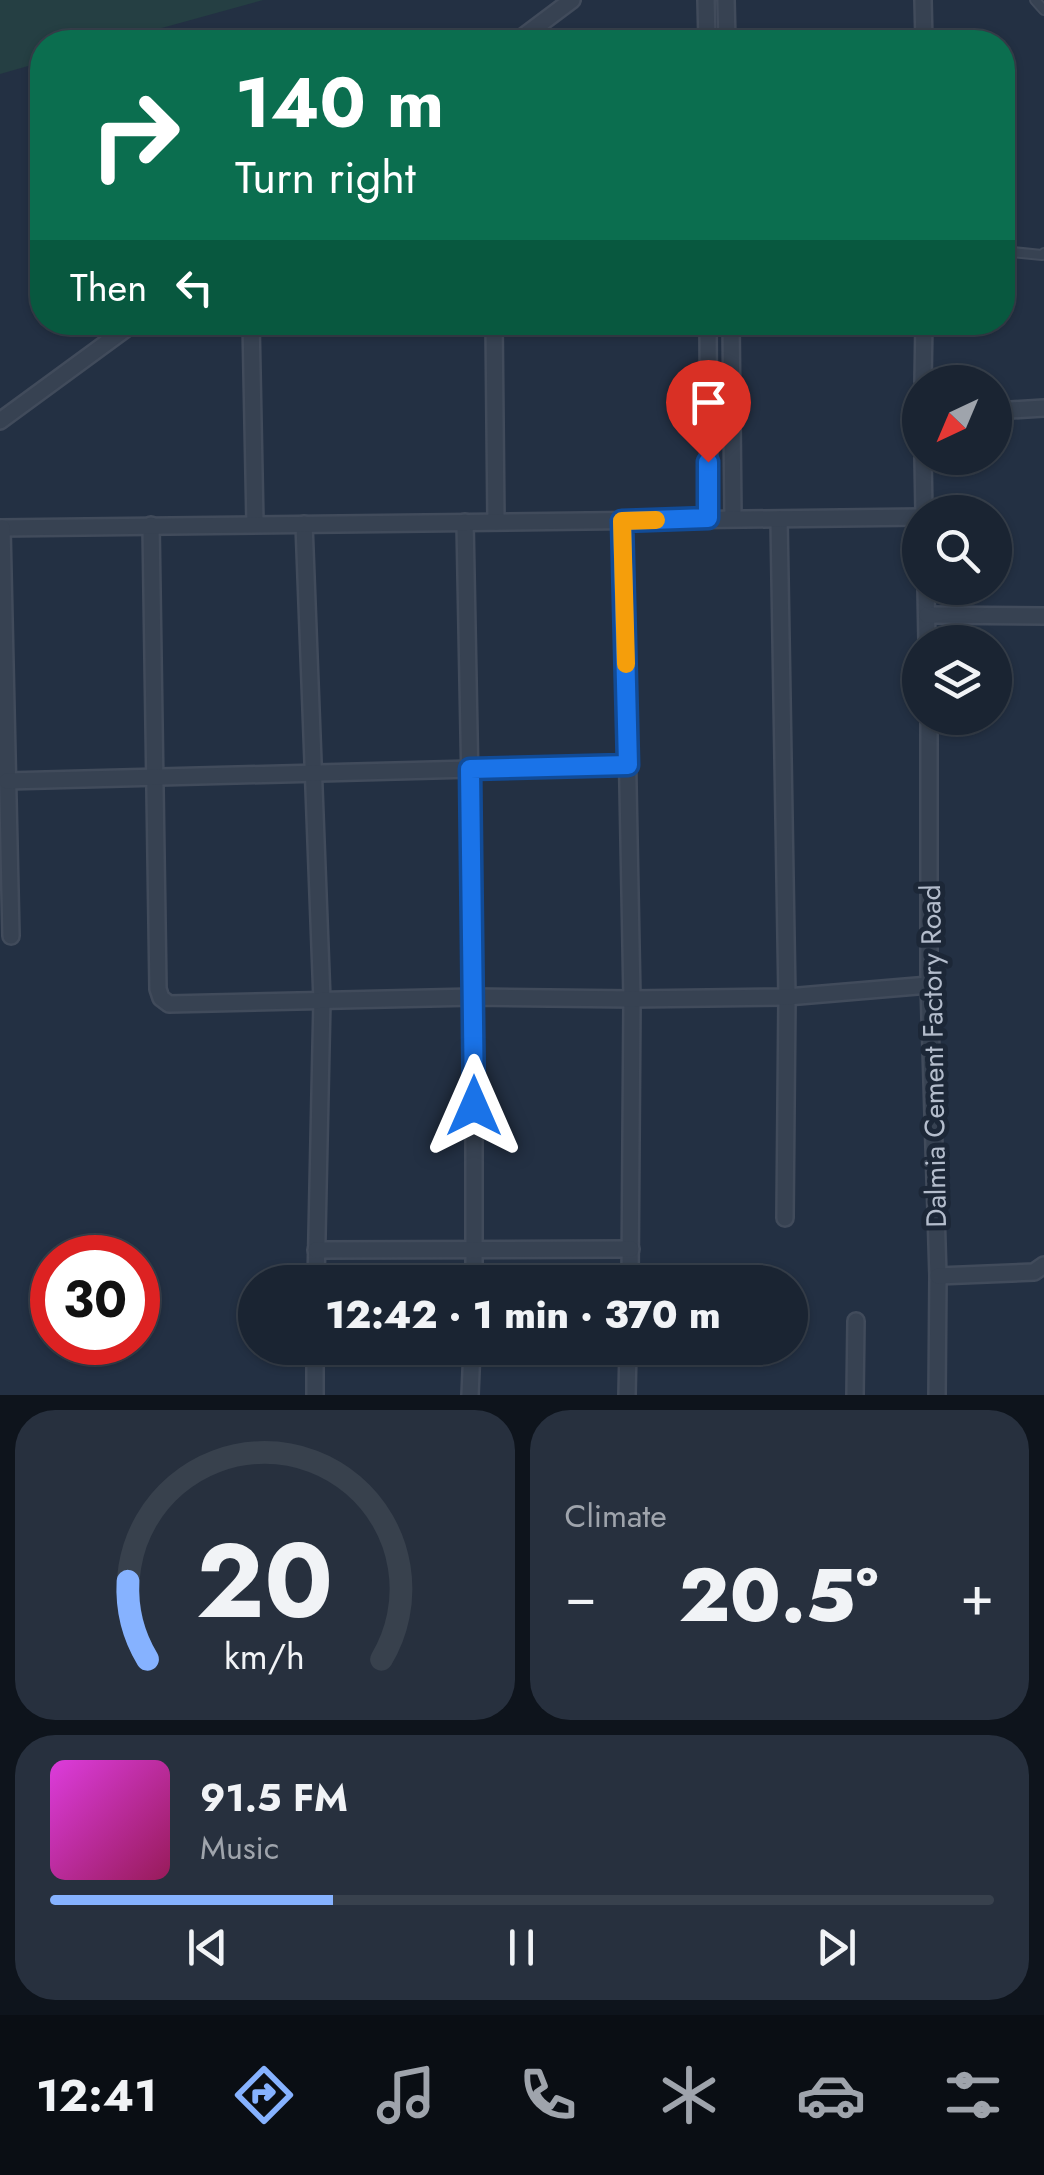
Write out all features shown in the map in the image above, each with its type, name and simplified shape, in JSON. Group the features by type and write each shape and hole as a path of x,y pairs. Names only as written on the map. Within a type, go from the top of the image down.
{"street":[{"path":"532,30 572,0"},
{"path":"706,0 706,30"},
{"path":"726,0 727,30"},
{"path":"924,0 924,30"},
{"path":"0,421 117,335"},
{"path":"251,335 255,524"},
{"path":"494,335 496,522"},
{"path":"708,335 708,518"},
{"path":"730,335 733,518"},
{"path":"924,335 924,365"},
{"path":"1012,409 1044,408"},
{"path":"708,435 732,436"},
{"path":"10,936 1,528 902,516"},
{"path":"780,519 787,997 785,1218"},
{"path":"622,521 632,1000 630,1265"},
{"path":"464,522 474,998 475,1265"},
{"path":"304,524 322,1000 316,1265"},
{"path":"152,525 158,989 168,1004 787,997 928,985"},
{"path":"926,605 926,625"},
{"path":"926,615 1037,616 1044,632"},
{"name":"Dalmia Cement Factory Road","path":"929,735 928,985 938,1276 937,1395"},
{"path":"7,781 628,765"},
{"path":"316,1250 630,1249"},
{"path":"938,1276 1034,1272 1044,1265"},
{"path":"855,1395 856,1321"},
{"path":"315,1365 315,1395"},
{"path":"470,1395 471,1365"},
{"path":"626,1395 627,1365"}],"lane":[{"path":"1034,0 1044,10"},
{"path":"1015,252 1044,253"}],"green space":[{"path":"0,0 263,0 154,30 30,30 30,65 0,74"}],"slow traffic":[{"path":"626,664 622,521 656,520"}],"route":[{"path":"474,1106 470,769 628,765 622,521 708,518 708,462"}]}
